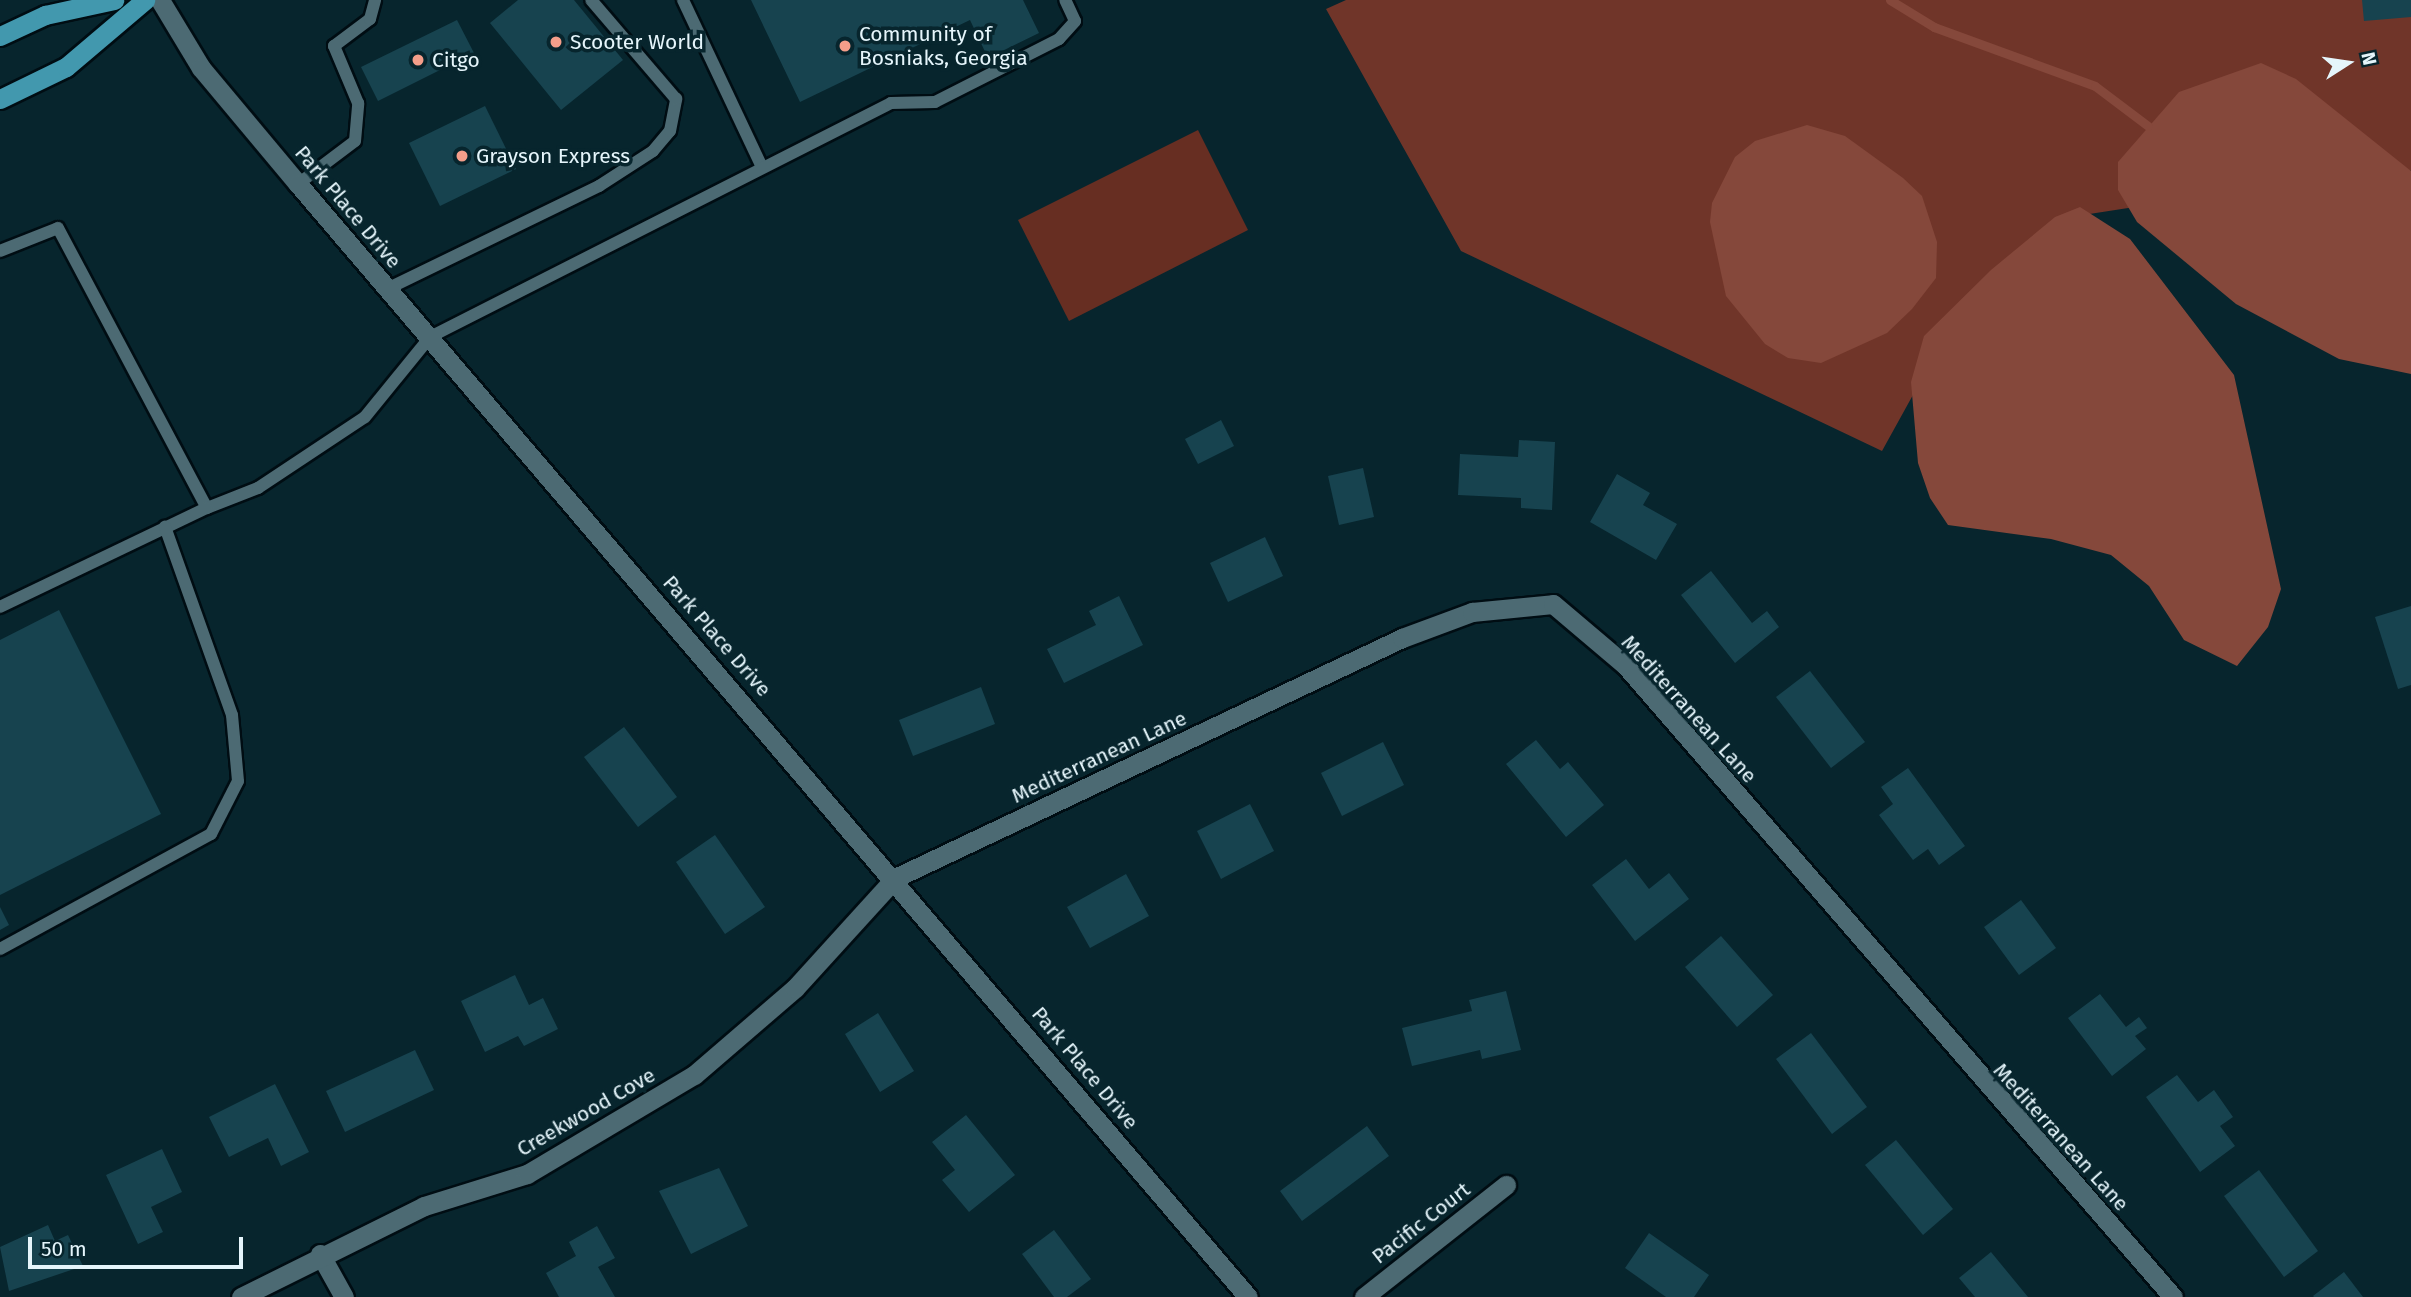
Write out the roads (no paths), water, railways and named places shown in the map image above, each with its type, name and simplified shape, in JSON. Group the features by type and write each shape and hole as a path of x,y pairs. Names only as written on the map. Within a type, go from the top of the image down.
{"main road":[{"path":"0,36 45,15 114,0"},
{"path":"0,99 66,67 145,0"}],"street":[{"name":"Park Place Drive","path":"160,0 201,68 298,184 895,878 1248,1297"},
{"name":"Mediterranean Lane","path":"895,878 1402,638 1472,612 1553,604 1626,666 2173,1297"},
{"name":"Creekwood Cove","path":"241,1297 320,1254 424,1206 527,1174 694,1075 795,988 895,878"},
{"name":"Pacific Court","path":"1364,1297 1506,1185"},
{"path":"320,1254 344,1297"}],"lane":[{"path":"298,184 355,141 358,103 334,46 370,19 375,0"},
{"path":"387,289 599,186 653,150 670,131 676,99 592,0"},
{"path":"683,0 761,165"},
{"path":"0,607 206,508 258,488 365,417 430,337 761,165 891,103 935,102 1059,39 1074,21 1065,0"},
{"path":"0,251 58,228 206,508"},
{"path":"0,949 211,834 238,780 232,715 165,527"}],"waterway":[{"path":"1890,0 1934,27 2095,86 2148,126"}],"place":[{"name":"Scooter World","path":"556,42"},
{"name":"Community of Bosniaks, Georgia","path":"845,46"},
{"name":"Citgo","path":"418,60"},
{"name":"Grayson Express","path":"462,156"}]}
